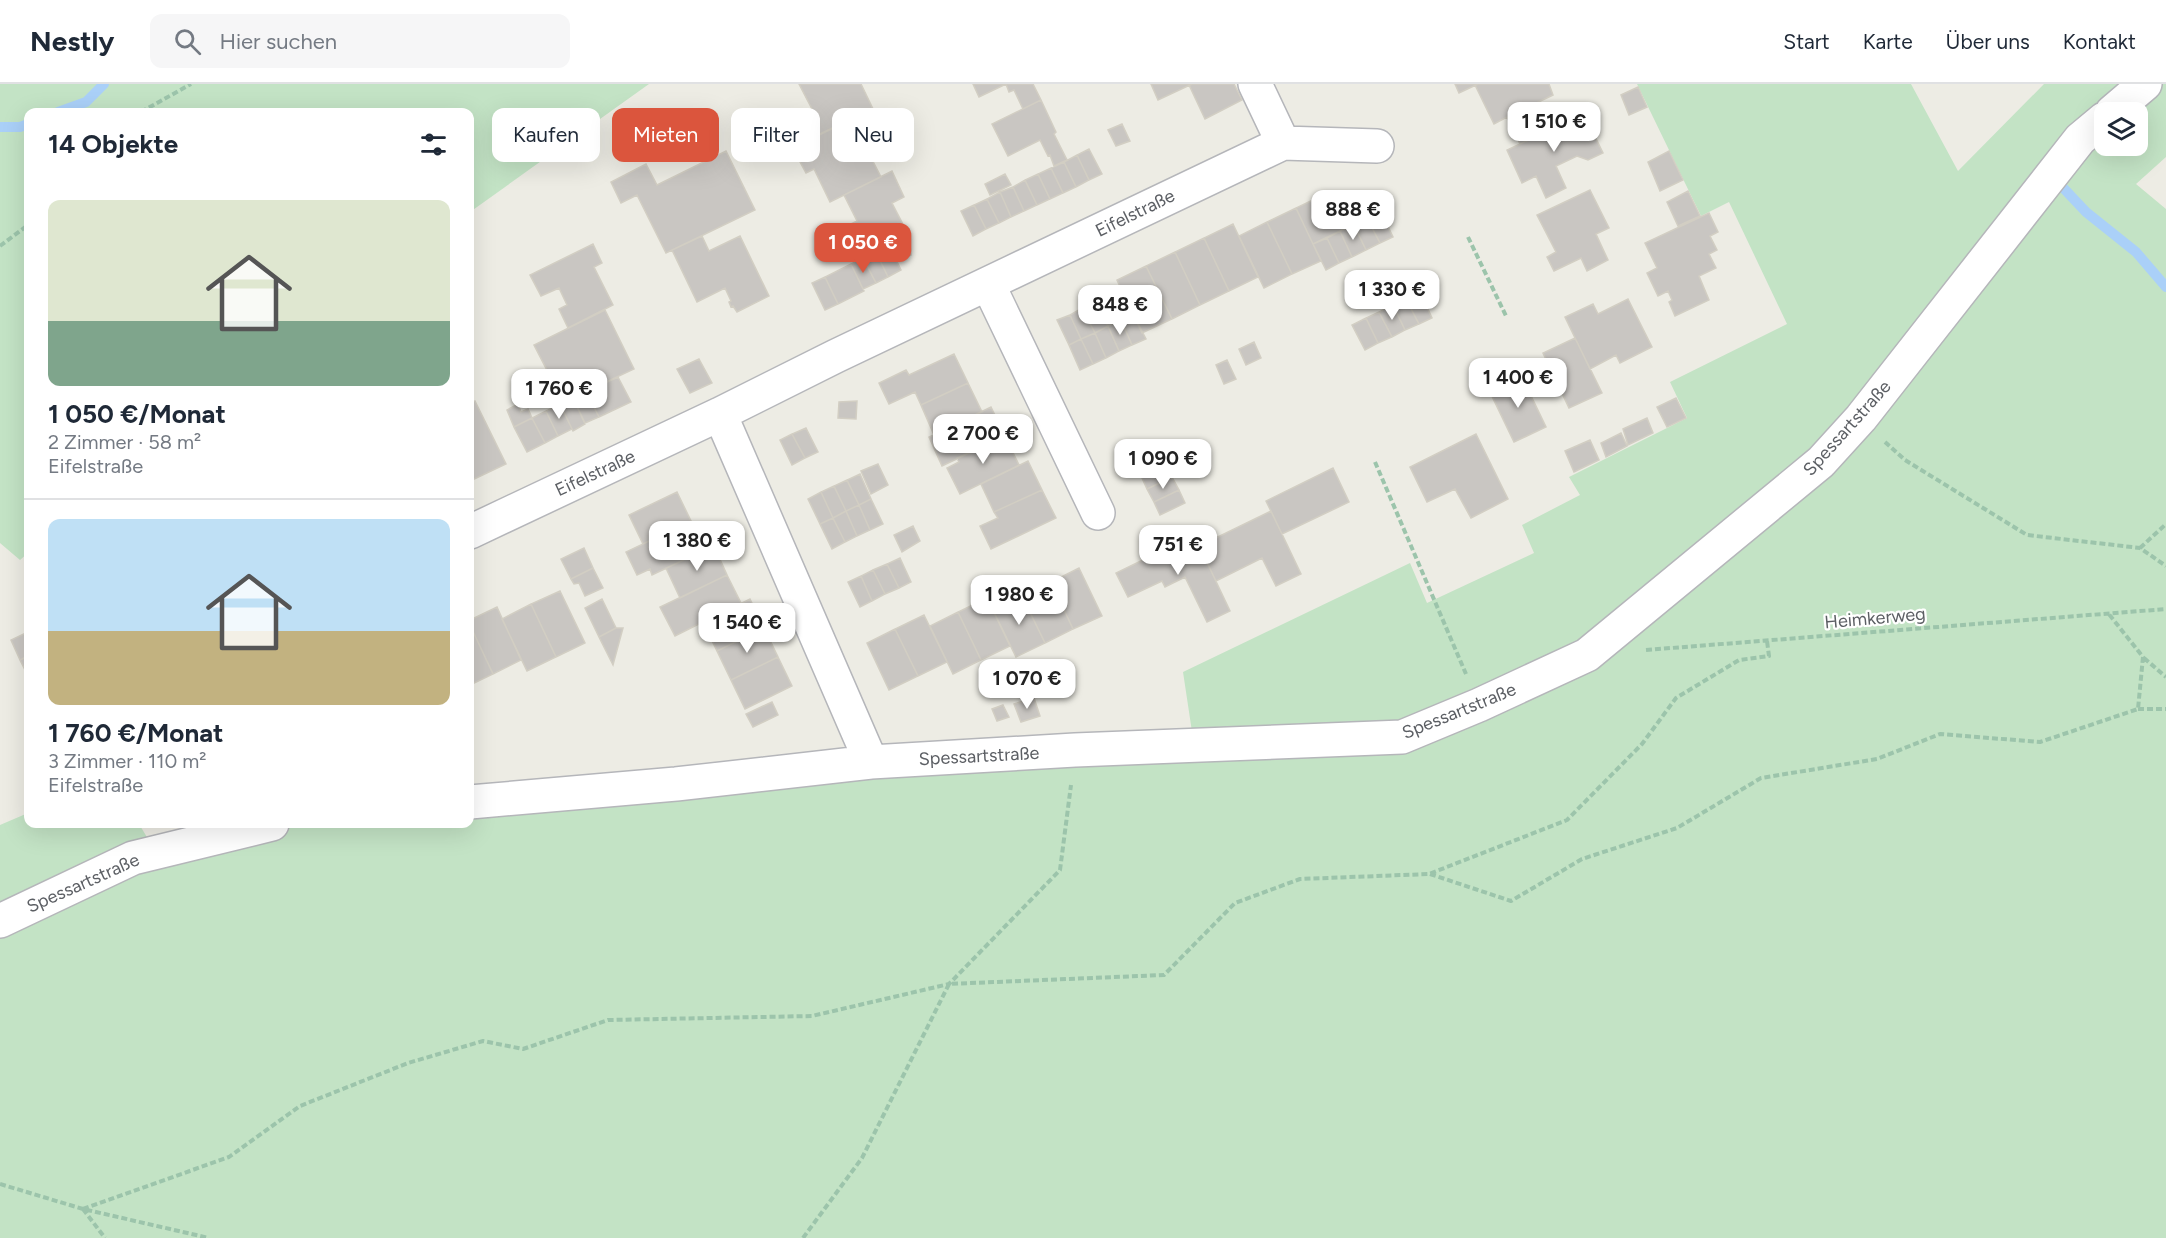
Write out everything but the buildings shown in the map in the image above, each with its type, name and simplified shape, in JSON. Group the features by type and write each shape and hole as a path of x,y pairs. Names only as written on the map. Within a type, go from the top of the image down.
{"street":[{"path":"1255,84 1284,142"},
{"path":"2124,102 2145,84"},
{"name":"Spessartstraße","path":"474,802 676,784 871,762 1075,750 1402,736 1479,705 1587,655 1821,462 1861,418 2080,139 2094,127"},
{"name":"Eifelstraße","path":"474,530 1284,142 1377,146"},
{"path":"988,284 1098,513"},
{"path":"720,414 871,762"},
{"name":"Spessartstraße","path":"0,921 133,858 256,828"}],"path":[{"path":"148,108 191,84"},
{"path":"0,246 24,228"},
{"path":"1468,237 1507,318"},
{"path":"1861,418 1874,433 1905,460 2027,535 2140,548 2166,566"},
{"path":"1375,462 1479,705"},
{"path":"2140,548 2166,524"},
{"name":"Heimkerweg","path":"1643,651 2166,609"},
{"path":"2108,613 2143,657 2166,677"},
{"path":"83,1209 229,1157 300,1106 408,1063 483,1041 523,1049 608,1020 812,1016 949,984 1164,975 1235,903 1299,879 1429,874 1567,820 1642,744 1676,698 1739,660 1769,656 1767,641"},
{"path":"2138,709 2143,657"},
{"path":"1429,874 1511,902 1582,859 1677,828 1761,778 1877,759 1940,734 2040,742 2138,709 2166,709"},
{"path":"803,1238 862,1158 949,984 1060,870 1075,750"},
{"path":"0,1184 83,1209 209,1238"},
{"path":"83,1209 105,1238"}],"green space":[{"path":"0,84 649,84 615,108 612,108 612,110 600,119 600,108 492,108 492,162 540,162 474,209 474,108 24,108 24,556 20,560 0,543"},
{"path":"1637,84 1911,84 1958,171 2044,84 2166,84 2166,157 2136,184 2166,209 2166,1238 0,1238 0,825 24,815 24,828 141,828 156,852 255,828 474,828 474,802 1194,745 1183,672 1410,563 1427,603 1534,553 1522,525 1580,495 1569,477 1687,418 1670,382 1787,324 1729,202 1701,216"}],"waterway":[{"path":"69,108 86,102 104,84"},
{"path":"0,127 24,126"},
{"path":"2053,177 2086,212 2136,252 2166,287"}]}
